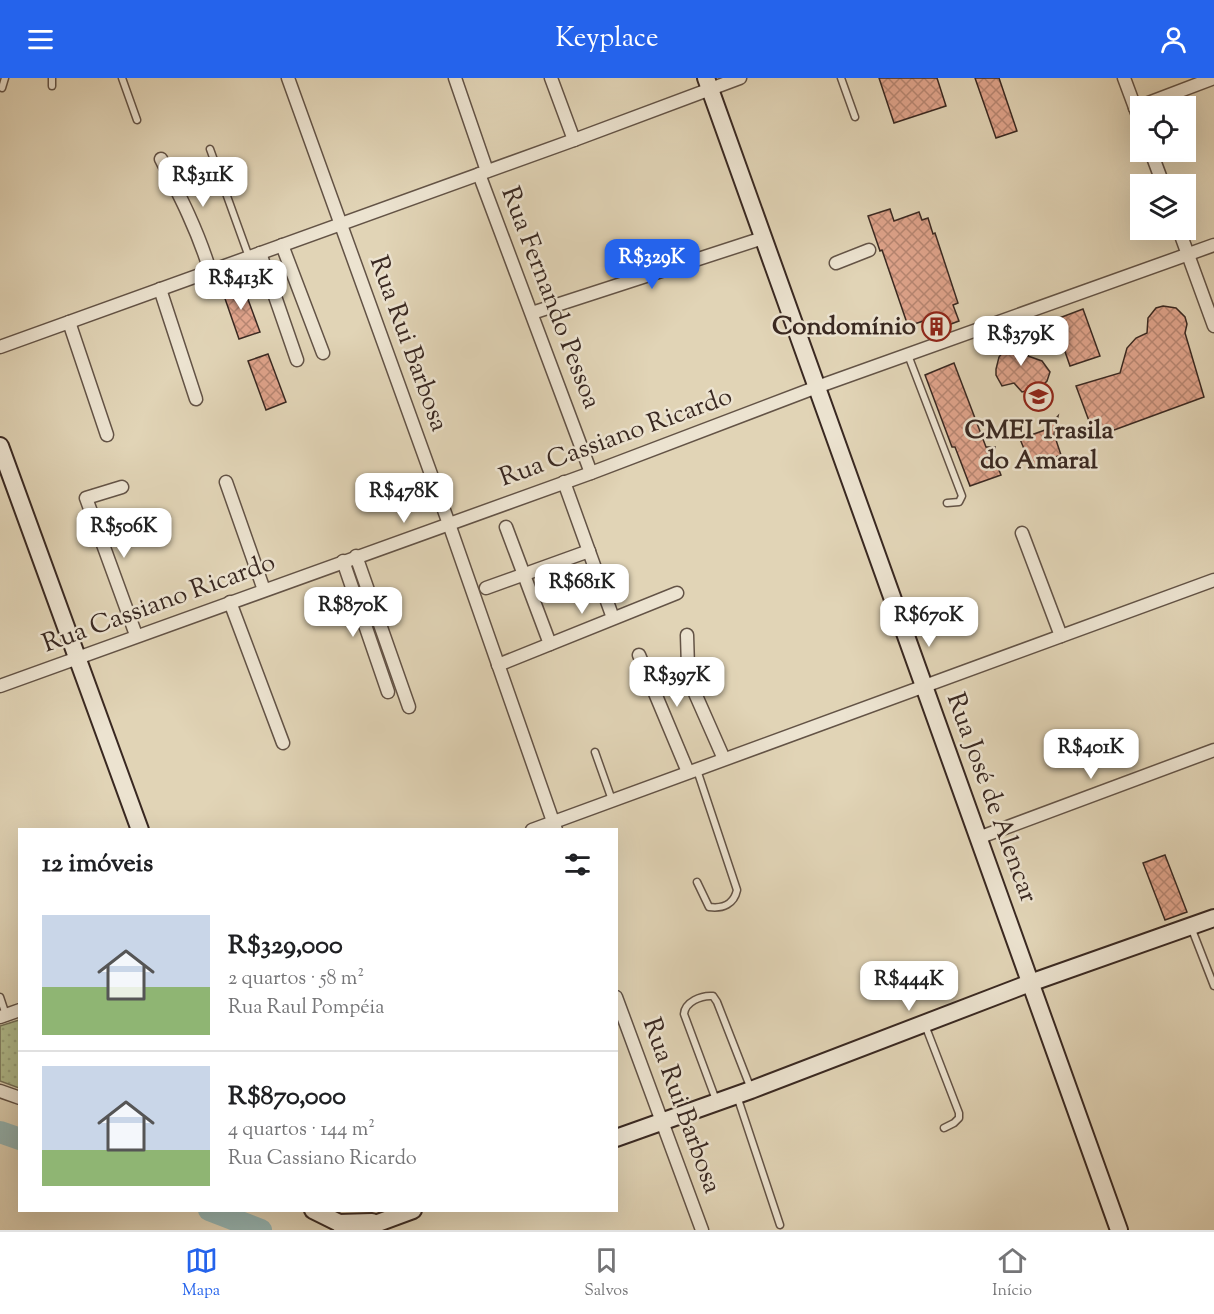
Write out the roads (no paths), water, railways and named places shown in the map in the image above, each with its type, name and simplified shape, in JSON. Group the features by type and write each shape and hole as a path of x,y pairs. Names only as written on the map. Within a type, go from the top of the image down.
{"street":[{"name":"Rua Rui Barbosa","path":"288,78 449,524 554,826"},
{"name":"Rua Fernando Pessoa","path":"455,78 483,172 591,473"},
{"path":"551,78 574,141"},
{"path":"0,347 574,141 708,84 740,78"},
{"path":"1124,78 1131,96"},
{"path":"1167,96 1214,78"},
{"name":"Rua José de Alencar","path":"708,84 1119,1230"},
{"path":"161,159 189,214 210,271"},
{"path":"532,313 763,238"},
{"path":"1183,240 1214,326"},
{"path":"282,245 323,352"},
{"name":"Rua Cassiano Ricardo","path":"0,686 136,635 591,473 817,387 1214,246"},
{"path":"836,263 869,250"},
{"path":"254,255 297,360"},
{"path":"160,289 196,399"},
{"path":"69,322 107,435"},
{"path":"0,446 139,828"},
{"path":"226,482 264,590"},
{"path":"564,482 612,618"},
{"path":"122,487 86,498 136,635"},
{"path":"506,528 550,644"},
{"path":"1022,533 1061,636"},
{"path":"486,588 589,551"},
{"path":"356,556 409,707"},
{"path":"343,561 388,692"},
{"path":"554,826 612,800 1214,580"},
{"path":"498,665 676,593"},
{"path":"230,602 283,743"},
{"path":"687,635 688,668 694,691 724,759"},
{"path":"639,655 692,771"},
{"path":"978,838 1214,750"},
{"path":"618,1137 744,1093 1030,983 1214,918"},
{"name":"Rua Rui Barbosa","path":"618,1002 702,1230"},
{"path":"3,1016 18,1011"},
{"path":"0,1091 18,1097"},
{"path":"317,1212 342,1226 382,1222"},
{"path":"359,1230 408,1212"}],"lane":[{"path":"2,88 5,78"},
{"path":"52,78 52,86"},
{"path":"122,78 137,120"},
{"path":"841,78 855,117"},
{"path":"210,149 254,255"},
{"path":"908,355 962,496 959,502 947,503"},
{"path":"595,752 612,800"},
{"path":"692,771 737,890 735,899 717,908 709,907 697,882"},
{"path":"1191,927 1214,987"},
{"path":"717,1102 684,1014 688,1004 709,996 713,996 717,1002 780,1225"},
{"path":"0,997 3,1016"},
{"path":"925,1024 959,1113 959,1119 944,1128"}],"waterway":[{"path":"0,1132 18,1138"},
{"path":"214,1212 261,1230"}],"place":[{"name":"Condomínio","path":"937,327"},
{"name":"CMEI Trasila do Amaral","path":"1039,397"}]}
